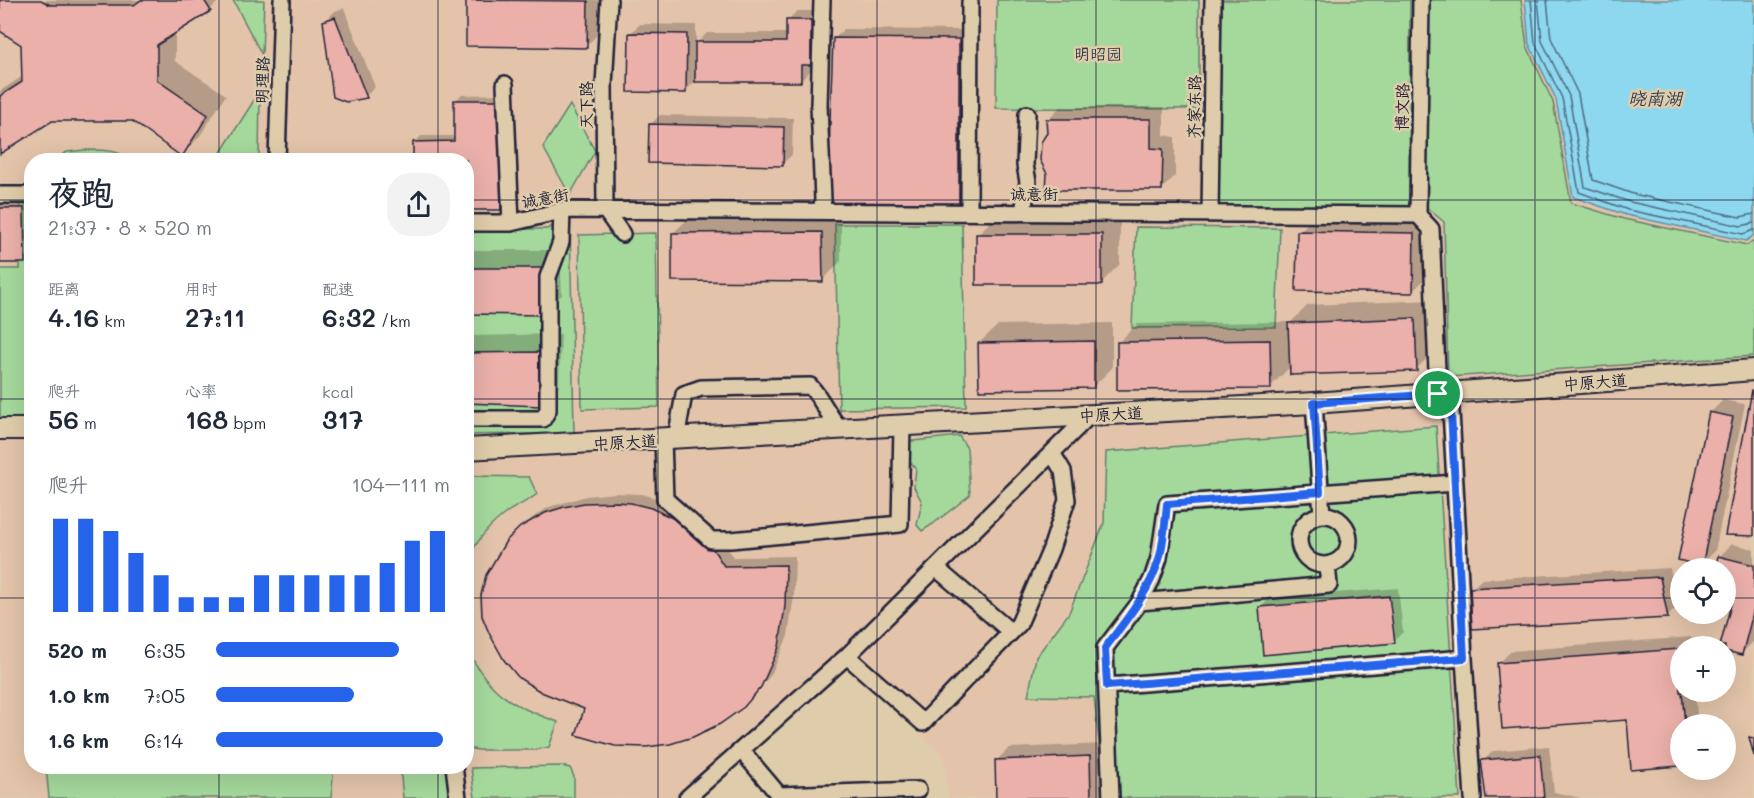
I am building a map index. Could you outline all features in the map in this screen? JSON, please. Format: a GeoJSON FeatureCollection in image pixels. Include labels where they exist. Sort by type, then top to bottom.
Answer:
{"type":"FeatureCollection","features":[{"type":"Feature","properties":{"kind":"main road","name":"中原大道"},"geometry":{"type":"LineString","coordinates":[[474,449],[1314,403],[1754,370]]}},
{"type":"Feature","properties":{"kind":"main road"},"geometry":{"type":"LineString","coordinates":[[0,429],[24,429]]}},
{"type":"Feature","properties":{"kind":"street","name":"明理路"},"geometry":{"type":"LineString","coordinates":[[278,153],[282,0]]}},
{"type":"Feature","properties":{"kind":"street","name":"天下路"},"geometry":{"type":"LineString","coordinates":[[605,210],[604,85],[609,0]]}},
{"type":"Feature","properties":{"kind":"street"},"geometry":{"type":"LineString","coordinates":[[821,211],[823,200],[819,105],[822,0]]}},
{"type":"Feature","properties":{"kind":"street","name":"齐家东路"},"geometry":{"type":"LineString","coordinates":[[1210,214],[1213,0]]}},
{"type":"Feature","properties":{"kind":"street","name":"博文路"},"geometry":{"type":"LineString","coordinates":[[1418,215],[1421,0]]}},
{"type":"Feature","properties":{"kind":"street"},"geometry":{"type":"LineString","coordinates":[[969,2],[969,212]]}},
{"type":"Feature","properties":{"kind":"street"},"geometry":{"type":"LineString","coordinates":[[505,84],[511,223]]}},
{"type":"Feature","properties":{"kind":"street"},"geometry":{"type":"LineString","coordinates":[[1023,212],[1028,182],[1025,165],[1027,114]]}},
{"type":"Feature","properties":{"kind":"street"},"geometry":{"type":"LineString","coordinates":[[0,195],[24,195]]}},
{"type":"Feature","properties":{"kind":"street","name":"诚意街"},"geometry":{"type":"LineString","coordinates":[[474,223],[511,223],[562,210],[1418,215]]}},
{"type":"Feature","properties":{"kind":"street"},"geometry":{"type":"LineString","coordinates":[[474,419],[543,419],[548,410],[548,277],[561,242],[562,210]]}},
{"type":"Feature","properties":{"kind":"street"},"geometry":{"type":"LineString","coordinates":[[605,210],[622,234]]}},
{"type":"Feature","properties":{"kind":"street"},"geometry":{"type":"LineString","coordinates":[[1418,215],[1431,229],[1444,394],[1455,483],[1473,798]]}},
{"type":"Feature","properties":{"kind":"street"},"geometry":{"type":"LineString","coordinates":[[841,430],[831,420],[819,395],[810,386],[701,388],[684,394],[669,439],[665,499],[711,540],[900,524],[902,426]]}},
{"type":"Feature","properties":{"kind":"street"},"geometry":{"type":"LineString","coordinates":[[1314,403],[1322,515]]}},
{"type":"Feature","properties":{"kind":"street"},"geometry":{"type":"LineString","coordinates":[[687,798],[847,656],[1090,415]]}},
{"type":"Feature","properties":{"kind":"street"},"geometry":{"type":"LineString","coordinates":[[847,656],[923,723],[1019,624],[1051,549],[1067,500],[1063,471],[1052,453]]}},
{"type":"Feature","properties":{"kind":"street"},"geometry":{"type":"LineString","coordinates":[[1111,798],[1105,648],[1140,602],[1152,579],[1159,558],[1167,504],[1455,483]]}},
{"type":"Feature","properties":{"kind":"street"},"geometry":{"type":"LineString","coordinates":[[1322,515],[1330,516],[1343,524],[1349,538],[1344,554],[1327,565],[1307,558],[1299,543],[1302,528],[1314,517],[1322,515]]}},
{"type":"Feature","properties":{"kind":"street"},"geometry":{"type":"LineString","coordinates":[[1140,602],[1329,585],[1327,565]]}},
{"type":"Feature","properties":{"kind":"street"},"geometry":{"type":"LineString","coordinates":[[936,568],[1011,632]]}},
{"type":"Feature","properties":{"kind":"street"},"geometry":{"type":"LineString","coordinates":[[1107,686],[1464,658]]}},
{"type":"Feature","properties":{"kind":"street"},"geometry":{"type":"LineString","coordinates":[[741,750],[779,795],[918,790]]}},
{"type":"Feature","properties":{"kind":"street"},"geometry":{"type":"LineString","coordinates":[[455,774],[458,798]]}},
{"type":"Feature","properties":{"kind":"shaded area"},"geometry":{"type":"Polygon","coordinates":[[[0,0],[1754,0],[1754,798],[949,798],[943,756],[847,657],[677,798],[0,798],[0,0]]]}},
{"type":"Feature","properties":{"kind":"green space"},"geometry":{"type":"Polygon","coordinates":[[[233,0],[264,0],[262,55],[233,0]]]}},
{"type":"Feature","properties":{"kind":"green space","name":"明昭园"},"geometry":{"type":"Polygon","coordinates":[[[997,0],[1199,0],[1199,109],[996,108],[997,0]]]}},
{"type":"Feature","properties":{"kind":"green space"},"geometry":{"type":"Polygon","coordinates":[[[1221,0],[1410,0],[1409,207],[1218,207],[1221,0]]]}},
{"type":"Feature","properties":{"kind":"green space"},"geometry":{"type":"Polygon","coordinates":[[[1427,0],[1521,0],[1527,46],[1553,102],[1571,203],[1624,219],[1747,245],[1754,240],[1754,356],[1448,377],[1444,222],[1425,206],[1427,0]]]}},
{"type":"Feature","properties":{"kind":"green space"},"geometry":{"type":"Polygon","coordinates":[[[260,91],[259,153],[220,153],[260,91]]]}},
{"type":"Feature","properties":{"kind":"green space"},"geometry":{"type":"Polygon","coordinates":[[[570,105],[595,151],[570,195],[543,147],[570,105]]]}},
{"type":"Feature","properties":{"kind":"green space"},"geometry":{"type":"Polygon","coordinates":[[[103,150],[118,153],[65,153],[103,150]]]}},
{"type":"Feature","properties":{"kind":"green space"},"geometry":{"type":"Polygon","coordinates":[[[20,204],[24,204],[24,426],[0,426],[0,269],[20,269],[20,204]]]}},
{"type":"Feature","properties":{"kind":"green space"},"geometry":{"type":"Polygon","coordinates":[[[570,218],[574,433],[474,435],[474,229],[547,229],[570,218]]]}},
{"type":"Feature","properties":{"kind":"green space"},"geometry":{"type":"Polygon","coordinates":[[[835,224],[962,224],[966,407],[839,409],[835,224]]]}},
{"type":"Feature","properties":{"kind":"green space"},"geometry":{"type":"Polygon","coordinates":[[[1136,227],[1280,228],[1276,327],[1132,328],[1136,227]]]}},
{"type":"Feature","properties":{"kind":"green space"},"geometry":{"type":"Polygon","coordinates":[[[656,233],[659,407],[582,409],[579,235],[656,233]]]}},
{"type":"Feature","properties":{"kind":"green space"},"geometry":{"type":"Polygon","coordinates":[[[1436,426],[1460,798],[1105,798],[1094,697],[1028,696],[1036,657],[1069,613],[1104,523],[1106,452],[1436,426]]]}},
{"type":"Feature","properties":{"kind":"green space"},"geometry":{"type":"Polygon","coordinates":[[[959,436],[967,448],[970,495],[922,531],[917,525],[922,502],[914,487],[916,468],[906,458],[904,442],[959,436]]]}},
{"type":"Feature","properties":{"kind":"green space"},"geometry":{"type":"Polygon","coordinates":[[[474,476],[529,477],[537,494],[509,511],[479,540],[474,549],[474,476]]]}},
{"type":"Feature","properties":{"kind":"green space"},"geometry":{"type":"Polygon","coordinates":[[[474,662],[484,677],[503,696],[527,710],[558,722],[549,747],[536,750],[474,749],[474,662]]]}},
{"type":"Feature","properties":{"kind":"green space"},"geometry":{"type":"Polygon","coordinates":[[[561,766],[570,768],[574,777],[574,798],[475,798],[472,774],[474,774],[474,768],[561,766]]]}},
{"type":"Feature","properties":{"kind":"green space"},"geometry":{"type":"Polygon","coordinates":[[[47,774],[333,774],[331,798],[49,798],[47,774]]]}},
{"type":"Feature","properties":{"kind":"green space"},"geometry":{"type":"Polygon","coordinates":[[[401,774],[454,774],[457,798],[403,798],[401,774]]]}},
{"type":"Feature","properties":{"kind":"water","name":"晓南湖"},"geometry":{"type":"Polygon","coordinates":[[[1525,0],[1754,0],[1754,235],[1746,241],[1626,215],[1573,197],[1556,99],[1529,44],[1525,0]]]}},
{"type":"Feature","properties":{"kind":"building"},"geometry":{"type":"Polygon","coordinates":[[[0,0],[41,0],[50,5],[134,5],[141,0],[204,0],[211,11],[157,45],[157,80],[208,115],[184,153],[176,153],[132,121],[52,121],[0,154],[0,96],[22,82],[21,45],[0,31],[0,0]]]}},
{"type":"Feature","properties":{"kind":"building"},"geometry":{"type":"Polygon","coordinates":[[[466,0],[588,1],[587,48],[466,46],[466,0]]]}},
{"type":"Feature","properties":{"kind":"building"},"geometry":{"type":"Polygon","coordinates":[[[335,17],[367,98],[346,102],[333,97],[323,21],[335,17]]]}},
{"type":"Feature","properties":{"kind":"building"},"geometry":{"type":"Polygon","coordinates":[[[786,20],[811,20],[811,65],[801,65],[801,82],[695,82],[695,42],[786,42],[786,20]]]}},
{"type":"Feature","properties":{"kind":"building"},"geometry":{"type":"Polygon","coordinates":[[[629,33],[687,34],[686,93],[628,92],[629,33]]]}},
{"type":"Feature","properties":{"kind":"building"},"geometry":{"type":"Polygon","coordinates":[[[833,38],[959,39],[959,206],[827,205],[833,38]]]}},
{"type":"Feature","properties":{"kind":"building"},"geometry":{"type":"Polygon","coordinates":[[[454,100],[499,100],[501,210],[474,210],[474,153],[413,153],[413,142],[454,141],[454,100]]]}},
{"type":"Feature","properties":{"kind":"building"},"geometry":{"type":"Polygon","coordinates":[[[1046,119],[1151,119],[1151,148],[1163,149],[1162,190],[1046,190],[1047,174],[1040,160],[1041,142],[1047,133],[1046,119]]]}},
{"type":"Feature","properties":{"kind":"building"},"geometry":{"type":"Polygon","coordinates":[[[649,124],[784,127],[783,166],[648,163],[649,124]]]}},
{"type":"Feature","properties":{"kind":"building"},"geometry":{"type":"Polygon","coordinates":[[[0,208],[24,208],[24,263],[0,263],[0,208]]]}},
{"type":"Feature","properties":{"kind":"building"},"geometry":{"type":"Polygon","coordinates":[[[1297,231],[1414,233],[1413,293],[1296,291],[1297,231]]]}},
{"type":"Feature","properties":{"kind":"building"},"geometry":{"type":"Polygon","coordinates":[[[822,232],[823,282],[672,281],[672,233],[822,232]]]}},
{"type":"Feature","properties":{"kind":"building"},"geometry":{"type":"Polygon","coordinates":[[[976,234],[1102,234],[1102,285],[976,285],[976,234]]]}},
{"type":"Feature","properties":{"kind":"building"},"geometry":{"type":"Polygon","coordinates":[[[474,268],[542,268],[544,315],[474,314],[474,268]]]}},
{"type":"Feature","properties":{"kind":"building"},"geometry":{"type":"Polygon","coordinates":[[[1415,318],[1417,371],[1290,375],[1288,323],[1415,318]]]}},
{"type":"Feature","properties":{"kind":"building"},"geometry":{"type":"Polygon","coordinates":[[[1270,340],[1271,389],[1117,390],[1117,342],[1270,340]]]}},
{"type":"Feature","properties":{"kind":"building"},"geometry":{"type":"Polygon","coordinates":[[[1094,341],[1094,388],[979,390],[978,343],[1094,341]]]}},
{"type":"Feature","properties":{"kind":"building"},"geometry":{"type":"Polygon","coordinates":[[[543,352],[541,406],[474,403],[474,353],[543,352]]]}},
{"type":"Feature","properties":{"kind":"building"},"geometry":{"type":"Polygon","coordinates":[[[1752,390],[1754,390],[1754,536],[1725,535],[1752,390]]]}},
{"type":"Feature","properties":{"kind":"building"},"geometry":{"type":"Polygon","coordinates":[[[1709,412],[1733,417],[1704,558],[1678,558],[1709,412]]]}},
{"type":"Feature","properties":{"kind":"building"},"geometry":{"type":"Polygon","coordinates":[[[616,502],[651,508],[681,522],[711,546],[724,566],[786,565],[785,606],[779,647],[761,687],[744,707],[720,724],[693,737],[670,744],[646,747],[615,746],[576,735],[584,709],[541,692],[519,678],[504,660],[482,616],[481,595],[486,575],[506,541],[520,527],[545,513],[564,507],[584,503],[616,502]]]}},
{"type":"Feature","properties":{"kind":"building"},"geometry":{"type":"Polygon","coordinates":[[[1736,560],[1754,565],[1754,609],[1742,655],[1736,654],[1736,636],[1723,636],[1726,624],[1736,624],[1736,560]]]}},
{"type":"Feature","properties":{"kind":"building"},"geometry":{"type":"Polygon","coordinates":[[[1660,577],[1668,618],[1472,629],[1470,588],[1660,577]]]}},
{"type":"Feature","properties":{"kind":"building"},"geometry":{"type":"Polygon","coordinates":[[[1389,596],[1395,643],[1263,655],[1259,607],[1389,596]]]}},
{"type":"Feature","properties":{"kind":"building"},"geometry":{"type":"Polygon","coordinates":[[[1670,650],[1670,702],[1683,702],[1684,714],[1670,714],[1670,767],[1631,770],[1627,720],[1502,729],[1497,663],[1670,650]]]}},
{"type":"Feature","properties":{"kind":"building"},"geometry":{"type":"Polygon","coordinates":[[[1749,737],[1754,738],[1754,756],[1749,737]]]}},
{"type":"Feature","properties":{"kind":"building"},"geometry":{"type":"Polygon","coordinates":[[[1540,755],[1544,798],[1486,798],[1481,760],[1540,755]]]}},
{"type":"Feature","properties":{"kind":"building"},"geometry":{"type":"Polygon","coordinates":[[[1090,756],[1091,798],[996,798],[995,760],[1090,756]]]}},
{"type":"Feature","properties":{"kind":"route"},"geometry":{"type":"LineString","coordinates":[[1450,393],[1464,658],[1107,686],[1105,648],[1140,602],[1152,579],[1163,540],[1167,504],[1320,492],[1314,403],[1438,394],[1450,393]]}}]}
